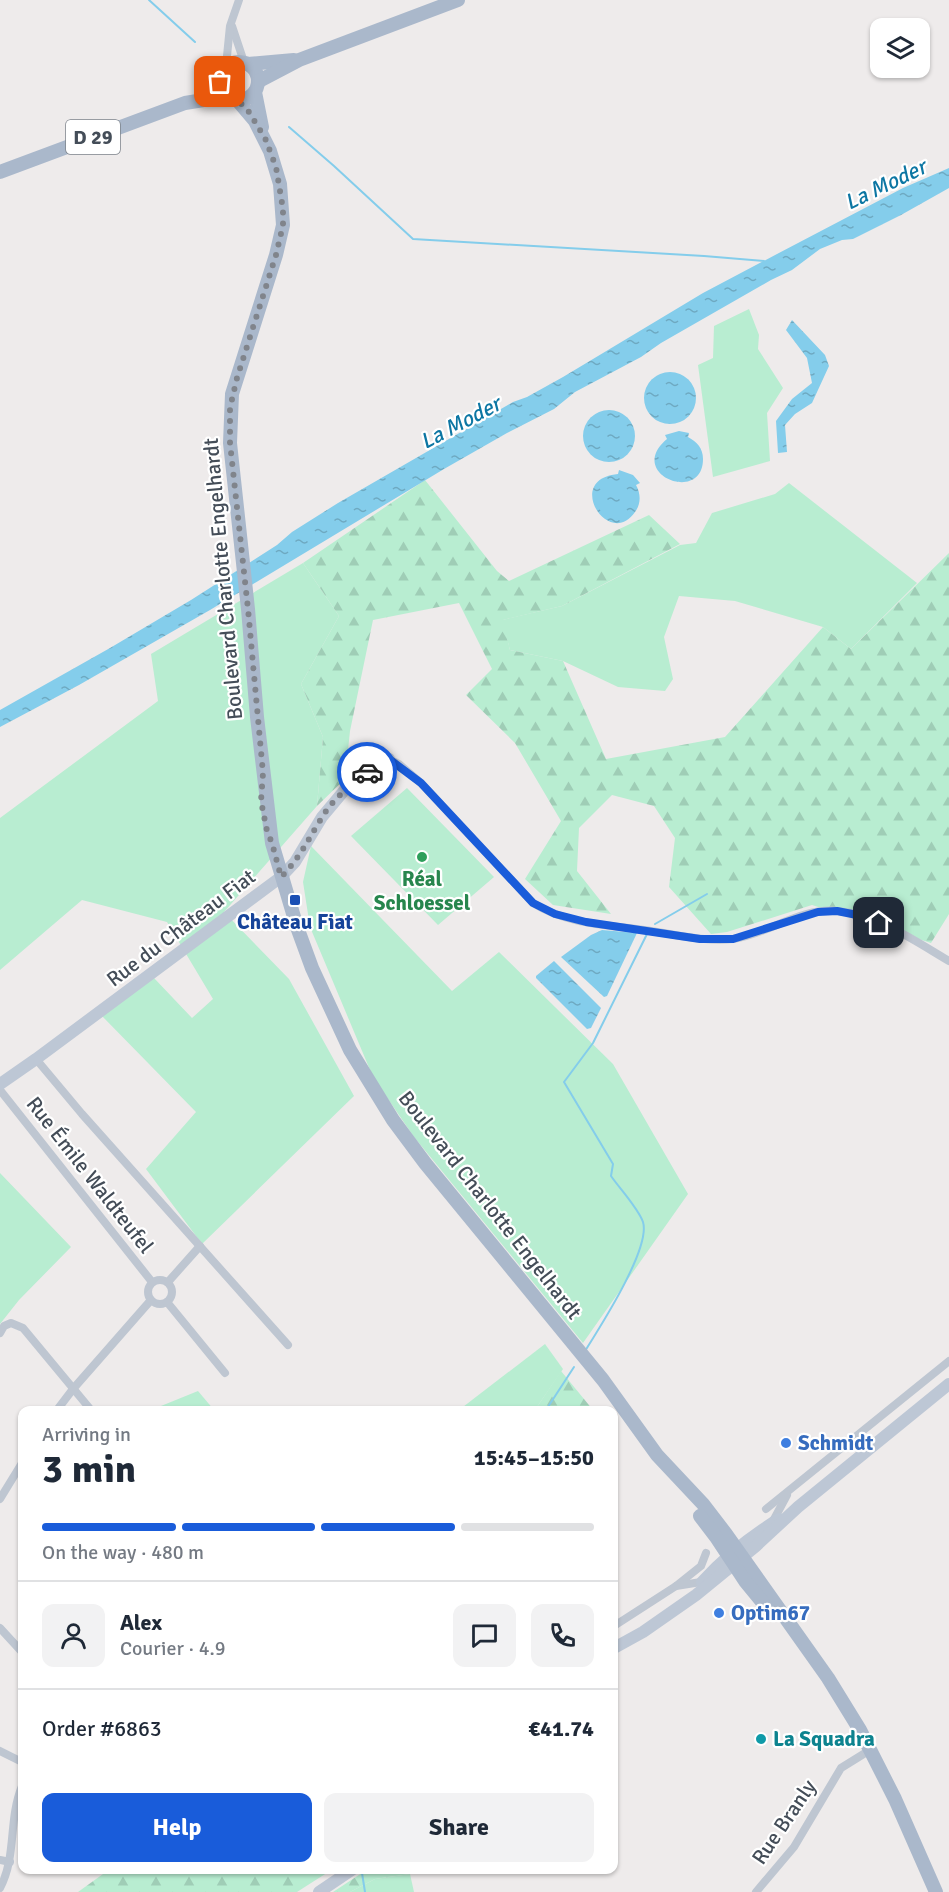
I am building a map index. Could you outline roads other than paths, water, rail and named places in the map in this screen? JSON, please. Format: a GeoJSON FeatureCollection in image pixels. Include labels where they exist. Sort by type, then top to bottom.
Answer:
{"type":"FeatureCollection","features":[{"type":"Feature","properties":{"kind":"main road"},"geometry":{"type":"LineString","coordinates":[[299,60],[231,63],[223,71],[222,88],[233,98],[250,97],[257,86],[299,60],[458,0]]}},
{"type":"Feature","properties":{"kind":"main road"},"geometry":{"type":"LineString","coordinates":[[246,63],[256,71],[257,86]]}},
{"type":"Feature","properties":{"kind":"main road","name":"D 29"},"geometry":{"type":"LineString","coordinates":[[0,172],[185,103],[210,87],[223,71]]}},
{"type":"Feature","properties":{"kind":"main road","name":"Boulevard Charlotte Engelhardt"},"geometry":{"type":"LineString","coordinates":[[257,86],[265,138],[280,184],[283,225],[276,255],[237,378],[230,408],[230,443],[263,773],[261,790],[263,816],[312,968],[337,1026],[359,1067],[393,1120],[425,1163],[603,1380],[657,1455],[672,1471],[735,1557],[809,1651],[857,1725],[895,1799],[936,1892]]}},
{"type":"Feature","properties":{"kind":"main road","name":"D 29"},"geometry":{"type":"LineString","coordinates":[[185,103],[233,98]]}},
{"type":"Feature","properties":{"kind":"main road","name":"Boulevard Charlotte Engelhardt"},"geometry":{"type":"LineString","coordinates":[[233,98],[255,121],[265,138]]}},
{"type":"Feature","properties":{"kind":"street"},"geometry":{"type":"LineString","coordinates":[[223,71],[232,19],[239,0]]}},
{"type":"Feature","properties":{"kind":"street"},"geometry":{"type":"LineString","coordinates":[[232,19],[246,63]]}},
{"type":"Feature","properties":{"kind":"street","name":"Rue du Château Fiat"},"geometry":{"type":"LineString","coordinates":[[0,1084],[281,877],[296,862],[322,817],[348,786],[374,766],[389,759],[421,783],[533,903],[555,914],[586,922],[700,939],[733,939],[808,914],[837,911],[879,923],[949,961]]}},
{"type":"Feature","properties":{"kind":"street"},"geometry":{"type":"LineString","coordinates":[[36,1059],[288,1346]]}},
{"type":"Feature","properties":{"kind":"street","name":"Rue Émile Waldteufel"},"geometry":{"type":"LineString","coordinates":[[0,1090],[152,1282]]}},
{"type":"Feature","properties":{"kind":"street"},"geometry":{"type":"LineString","coordinates":[[168,1282],[200,1246]]}},
{"type":"Feature","properties":{"kind":"street"},"geometry":{"type":"LineString","coordinates":[[162,1279],[168,1282],[172,1292],[167,1302],[159,1304],[151,1300],[148,1289],[152,1282],[162,1279]]}},
{"type":"Feature","properties":{"kind":"street"},"geometry":{"type":"LineString","coordinates":[[60,1406],[151,1300]]}},
{"type":"Feature","properties":{"kind":"street"},"geometry":{"type":"LineString","coordinates":[[167,1302],[225,1373]]}},
{"type":"Feature","properties":{"kind":"street"},"geometry":{"type":"LineString","coordinates":[[0,1333],[4,1326],[11,1323],[23,1328],[88,1406]]}},
{"type":"Feature","properties":{"kind":"street"},"geometry":{"type":"LineString","coordinates":[[766,1509],[949,1361]]}},
{"type":"Feature","properties":{"kind":"street"},"geometry":{"type":"LineString","coordinates":[[618,1645],[682,1600],[798,1508],[949,1379]]}},
{"type":"Feature","properties":{"kind":"street"},"geometry":{"type":"LineString","coordinates":[[928,1399],[949,1384]]}},
{"type":"Feature","properties":{"kind":"street"},"geometry":{"type":"LineString","coordinates":[[0,1499],[18,1470]]}},
{"type":"Feature","properties":{"kind":"street"},"geometry":{"type":"LineString","coordinates":[[771,1524],[789,1492]]}},
{"type":"Feature","properties":{"kind":"street"},"geometry":{"type":"LineString","coordinates":[[625,1640],[632,1638],[674,1611],[771,1524],[798,1508]]}},
{"type":"Feature","properties":{"kind":"street"},"geometry":{"type":"LineString","coordinates":[[618,1623],[676,1586],[701,1566],[706,1553]]}},
{"type":"Feature","properties":{"kind":"street"},"geometry":{"type":"LineString","coordinates":[[676,1586],[702,1582]]}},
{"type":"Feature","properties":{"kind":"street"},"geometry":{"type":"LineString","coordinates":[[0,1628],[18,1648]]}},
{"type":"Feature","properties":{"kind":"street","name":"Rue Branly"},"geometry":{"type":"LineString","coordinates":[[756,1892],[794,1847],[841,1768],[870,1750]]}},
{"type":"Feature","properties":{"kind":"street"},"geometry":{"type":"LineString","coordinates":[[0,1751],[18,1760]]}},
{"type":"Feature","properties":{"kind":"street"},"geometry":{"type":"LineString","coordinates":[[0,1888],[10,1862],[14,1814],[18,1800]]}},
{"type":"Feature","properties":{"kind":"street"},"geometry":{"type":"LineString","coordinates":[[12,1848],[18,1849]]}},
{"type":"Feature","properties":{"kind":"street"},"geometry":{"type":"LineString","coordinates":[[0,1860],[10,1862]]}},
{"type":"Feature","properties":{"kind":"street"},"geometry":{"type":"LineString","coordinates":[[319,1892],[346,1874]]}},
{"type":"Feature","properties":{"kind":"water"},"geometry":{"type":"Polygon","coordinates":[[[949,168],[949,188],[853,239],[842,240],[820,249],[792,270],[661,343],[641,357],[575,392],[554,409],[444,469],[210,610],[0,727],[0,710],[191,600],[338,503],[513,402],[563,377],[703,293],[903,188],[949,168]]]}},
{"type":"Feature","properties":{"kind":"water"},"geometry":{"type":"Polygon","coordinates":[[[792,320],[825,355],[829,366],[812,403],[795,414],[785,425],[787,452],[778,453],[776,421],[792,399],[812,383],[807,358],[786,330],[792,320]]]}},
{"type":"Feature","properties":{"kind":"water"},"geometry":{"type":"Polygon","coordinates":[[[665,372],[675,372],[684,376],[692,384],[696,398],[692,412],[684,420],[675,424],[665,424],[656,420],[648,412],[644,403],[644,393],[648,384],[656,376],[665,372]]]}},
{"type":"Feature","properties":{"kind":"water"},"geometry":{"type":"Polygon","coordinates":[[[609,410],[623,414],[631,422],[635,436],[631,450],[623,458],[609,462],[595,458],[587,450],[583,436],[587,422],[595,414],[609,410]]]}},
{"type":"Feature","properties":{"kind":"water"},"geometry":{"type":"Polygon","coordinates":[[[679,431],[689,433],[688,437],[697,443],[703,455],[700,473],[691,480],[681,482],[669,479],[660,473],[655,463],[656,452],[667,439],[665,435],[679,431]]]}},
{"type":"Feature","properties":{"kind":"water"},"geometry":{"type":"Polygon","coordinates":[[[619,470],[633,475],[640,483],[636,485],[640,499],[635,512],[625,521],[614,523],[604,518],[596,509],[592,498],[594,487],[602,479],[618,474],[619,470]]]}},
{"type":"Feature","properties":{"kind":"water"},"geometry":{"type":"Polygon","coordinates":[[[602,930],[637,933],[607,996],[604,997],[561,957],[591,935],[602,930]]]}},
{"type":"Feature","properties":{"kind":"water"},"geometry":{"type":"Polygon","coordinates":[[[554,961],[601,1008],[591,1028],[587,1029],[536,978],[554,961]]]}},
{"type":"Feature","properties":{"kind":"waterway"},"geometry":{"type":"LineString","coordinates":[[149,0],[195,42]]}},
{"type":"Feature","properties":{"kind":"waterway"},"geometry":{"type":"LineString","coordinates":[[289,127],[413,239],[764,261]]}},
{"type":"Feature","properties":{"kind":"waterway"},"geometry":{"type":"LineString","coordinates":[[655,924],[707,894]]}},
{"type":"Feature","properties":{"kind":"waterway"},"geometry":{"type":"LineString","coordinates":[[585,1351],[632,1268],[643,1234],[643,1222],[611,1176],[613,1164],[564,1082],[593,1043],[647,934]]}},
{"type":"Feature","properties":{"kind":"waterway"},"geometry":{"type":"LineString","coordinates":[[549,1406],[574,1367]]}},
{"type":"Feature","properties":{"kind":"waterway"},"geometry":{"type":"LineString","coordinates":[[362,1874],[365,1892]]}},
{"type":"Feature","properties":{"kind":"place","name":"Réal Schloessel"},"geometry":{"type":"Point","coordinates":[422,857]}},
{"type":"Feature","properties":{"kind":"place","name":"Château Fiat"},"geometry":{"type":"Point","coordinates":[295,900]}},
{"type":"Feature","properties":{"kind":"place","name":"Schmidt"},"geometry":{"type":"Point","coordinates":[786,1443]}},
{"type":"Feature","properties":{"kind":"place","name":"Optim67"},"geometry":{"type":"Point","coordinates":[719,1613]}},
{"type":"Feature","properties":{"kind":"place","name":"La Squadra"},"geometry":{"type":"Point","coordinates":[761,1739]}},
{"type":"Feature","properties":{"kind":"water label","name":"La Moder"},"geometry":{"type":"Point","coordinates":[885,184]}},
{"type":"Feature","properties":{"kind":"water label","name":"La Moder"},"geometry":{"type":"Point","coordinates":[460,422]}}]}
